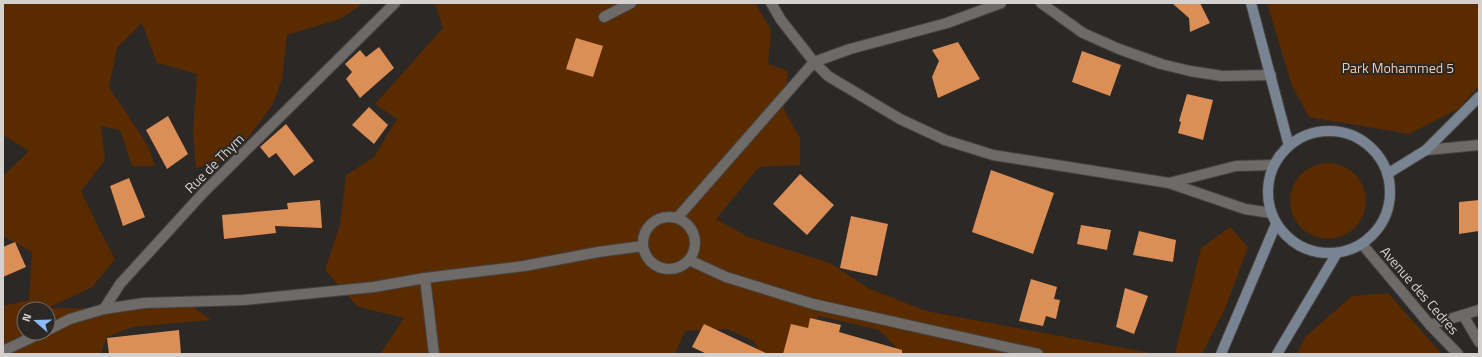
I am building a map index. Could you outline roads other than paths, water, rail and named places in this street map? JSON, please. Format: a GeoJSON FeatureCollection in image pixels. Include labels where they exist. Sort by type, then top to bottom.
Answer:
{"type":"FeatureCollection","features":[{"type":"Feature","properties":{"kind":"main road"},"geometry":{"type":"LineString","coordinates":[[1251,3],[1289,146]]}},
{"type":"Feature","properties":{"kind":"main road"},"geometry":{"type":"LineString","coordinates":[[1387,174],[1426,150],[1479,98]]}},
{"type":"Feature","properties":{"kind":"main road"},"geometry":{"type":"LineString","coordinates":[[1322,131],[1334,131],[1346,133],[1357,138],[1367,144],[1376,153],[1387,174],[1390,187],[1390,201],[1380,226],[1372,236],[1362,244],[1350,250],[1336,253],[1322,253],[1302,247],[1285,235],[1276,224],[1271,213],[1268,201],[1268,189],[1274,165],[1280,155],[1289,146],[1310,134],[1322,131]]}},
{"type":"Feature","properties":{"kind":"main road"},"geometry":{"type":"LineString","coordinates":[[1221,354],[1276,224]]}},
{"type":"Feature","properties":{"kind":"main road"},"geometry":{"type":"LineString","coordinates":[[1277,354],[1336,253]]}},
{"type":"Feature","properties":{"kind":"street","name":"Rue de Thym"},"geometry":{"type":"LineString","coordinates":[[104,309],[120,284],[204,192],[395,3]]}},
{"type":"Feature","properties":{"kind":"street"},"geometry":{"type":"LineString","coordinates":[[604,17],[631,3]]}},
{"type":"Feature","properties":{"kind":"street"},"geometry":{"type":"LineString","coordinates":[[771,3],[781,20],[814,62],[828,76],[900,119],[945,140],[993,155],[1169,183],[1245,209],[1271,213]]}},
{"type":"Feature","properties":{"kind":"street"},"geometry":{"type":"LineString","coordinates":[[678,217],[814,62],[850,49],[947,23],[1001,3]]}},
{"type":"Feature","properties":{"kind":"street"},"geometry":{"type":"LineString","coordinates":[[1041,3],[1083,33],[1119,49],[1161,64],[1190,72],[1222,76],[1271,75]]}},
{"type":"Feature","properties":{"kind":"street"},"geometry":{"type":"LineString","coordinates":[[1426,150],[1479,145]]}},
{"type":"Feature","properties":{"kind":"street"},"geometry":{"type":"LineString","coordinates":[[1169,183],[1236,166],[1274,165]]}},
{"type":"Feature","properties":{"kind":"street"},"geometry":{"type":"LineString","coordinates":[[667,216],[678,217],[687,223],[693,231],[696,241],[694,251],[689,260],[682,266],[672,269],[662,268],[652,263],[646,256],[643,246],[644,235],[649,226],[657,219],[667,216]]}},
{"type":"Feature","properties":{"kind":"street","name":"Avenue des Cedres"},"geometry":{"type":"LineString","coordinates":[[1362,244],[1430,325],[1458,354]]}},
{"type":"Feature","properties":{"kind":"street"},"geometry":{"type":"LineString","coordinates":[[56,326],[70,319],[104,309],[144,303],[236,301],[374,287],[425,278],[524,266],[598,252],[643,246]]}},
{"type":"Feature","properties":{"kind":"street"},"geometry":{"type":"LineString","coordinates":[[689,260],[726,277],[814,304],[1038,354]]}},
{"type":"Feature","properties":{"kind":"street"},"geometry":{"type":"LineString","coordinates":[[425,278],[434,354]]}},
{"type":"Feature","properties":{"kind":"street"},"geometry":{"type":"LineString","coordinates":[[1430,325],[1479,310]]}},
{"type":"Feature","properties":{"kind":"street"},"geometry":{"type":"LineString","coordinates":[[1463,315],[1479,342]]}},
{"type":"Feature","properties":{"kind":"street"},"geometry":{"type":"LineString","coordinates":[[3,351],[24,341]]}},
{"type":"Feature","properties":{"kind":"park label","name":"Park Mohammed 5"},"geometry":{"type":"Point","coordinates":[1398,67]}}]}
